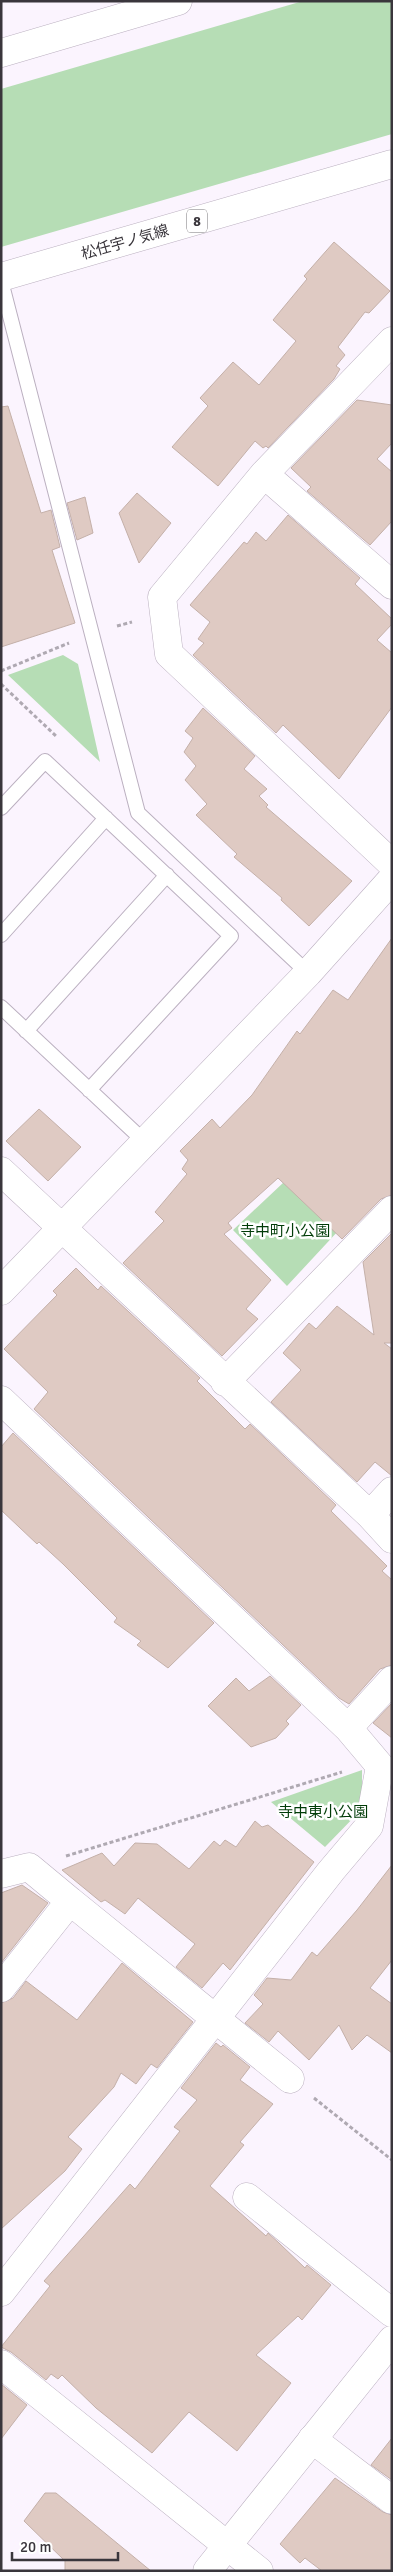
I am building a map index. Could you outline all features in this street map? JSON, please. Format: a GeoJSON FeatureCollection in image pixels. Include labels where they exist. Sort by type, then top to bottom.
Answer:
{"type":"FeatureCollection","features":[{"type":"Feature","properties":{"kind":"street"},"geometry":{"type":"LineString","coordinates":[[1,53],[178,1]]}},
{"type":"Feature","properties":{"kind":"street","name":"松任宇ノ気線"},"geometry":{"type":"LineString","coordinates":[[1,279],[392,164]]}},
{"type":"Feature","properties":{"kind":"street"},"geometry":{"type":"LineString","coordinates":[[392,341],[264,474],[162,597],[169,654],[392,864]]}},
{"type":"Feature","properties":{"kind":"street"},"geometry":{"type":"LineString","coordinates":[[264,474],[392,585]]}},
{"type":"Feature","properties":{"kind":"street"},"geometry":{"type":"LineString","coordinates":[[1,1290],[308,973],[392,879]]}},
{"type":"Feature","properties":{"kind":"street"},"geometry":{"type":"LineString","coordinates":[[1,1172],[225,1382],[370,1514],[392,1539]]}},
{"type":"Feature","properties":{"kind":"street"},"geometry":{"type":"LineString","coordinates":[[225,1382],[392,1210]]}},
{"type":"Feature","properties":{"kind":"street"},"geometry":{"type":"LineString","coordinates":[[1,1400],[348,1728],[380,1766],[369,1826],[1,2292]]}},
{"type":"Feature","properties":{"kind":"street"},"geometry":{"type":"LineString","coordinates":[[370,1514],[392,1491]]}},
{"type":"Feature","properties":{"kind":"street"},"geometry":{"type":"LineString","coordinates":[[348,1728],[392,1680]]}},
{"type":"Feature","properties":{"kind":"street"},"geometry":{"type":"LineString","coordinates":[[1,1874],[29,1867],[290,2079]]}},
{"type":"Feature","properties":{"kind":"street"},"geometry":{"type":"LineString","coordinates":[[1,1988],[70,1901]]}},
{"type":"Feature","properties":{"kind":"street"},"geometry":{"type":"LineString","coordinates":[[247,2197],[392,2314]]}},
{"type":"Feature","properties":{"kind":"street"},"geometry":{"type":"LineString","coordinates":[[206,2571],[392,2340]]}},
{"type":"Feature","properties":{"kind":"street"},"geometry":{"type":"LineString","coordinates":[[1,2364],[228,2544],[259,2571]]}},
{"type":"Feature","properties":{"kind":"street"},"geometry":{"type":"LineString","coordinates":[[312,2439],[392,2500]]}},
{"type":"Feature","properties":{"kind":"lane"},"geometry":{"type":"LineString","coordinates":[[1,279],[138,813],[308,973]]}},
{"type":"Feature","properties":{"kind":"lane"},"geometry":{"type":"LineString","coordinates":[[1,808],[45,761],[231,936],[90,1090]]}},
{"type":"Feature","properties":{"kind":"lane"},"geometry":{"type":"LineString","coordinates":[[1,935],[106,818]]}},
{"type":"Feature","properties":{"kind":"lane"},"geometry":{"type":"LineString","coordinates":[[26,1031],[167,875]]}},
{"type":"Feature","properties":{"kind":"lane"},"geometry":{"type":"LineString","coordinates":[[1,1007],[145,1142]]}},
{"type":"Feature","properties":{"kind":"path"},"geometry":{"type":"LineString","coordinates":[[29,1867],[376,1762]]}},
{"type":"Feature","properties":{"kind":"path"},"geometry":{"type":"LineString","coordinates":[[290,2079],[392,2160]]}},
{"type":"Feature","properties":{"kind":"green space"},"geometry":{"type":"Polygon","coordinates":[[[303,1],[392,1],[392,134],[1,247],[1,89],[303,1]]]}},
{"type":"Feature","properties":{"kind":"green space"},"geometry":{"type":"Polygon","coordinates":[[[63,655],[78,664],[100,762],[8,675],[63,655]]]}},
{"type":"Feature","properties":{"kind":"green space","name":"寺中町小公園"},"geometry":{"type":"Polygon","coordinates":[[[284,1182],[339,1230],[287,1286],[233,1230],[284,1182]]]}},
{"type":"Feature","properties":{"kind":"green space","name":"寺中東小公園"},"geometry":{"type":"Polygon","coordinates":[[[362,1770],[362,1809],[325,1847],[271,1802],[362,1770]]]}},
{"type":"Feature","properties":{"kind":"building"},"geometry":{"type":"Polygon","coordinates":[[[334,242],[390,291],[369,313],[365,312],[338,347],[345,355],[336,366],[340,369],[334,379],[268,448],[266,446],[263,448],[255,441],[218,486],[172,447],[208,406],[200,398],[233,362],[259,385],[296,341],[273,320],[307,279],[304,276],[334,242]]]}},
{"type":"Feature","properties":{"kind":"building"},"geometry":{"type":"Polygon","coordinates":[[[357,400],[392,405],[392,443],[377,459],[392,472],[392,521],[370,545],[307,491],[311,487],[291,468],[357,400]]]}},
{"type":"Feature","properties":{"kind":"building"},"geometry":{"type":"Polygon","coordinates":[[[8,406],[41,513],[51,510],[60,547],[52,550],[75,623],[1,647],[1,407],[8,406]]]}},
{"type":"Feature","properties":{"kind":"building"},"geometry":{"type":"Polygon","coordinates":[[[137,493],[171,523],[139,563],[119,513],[137,493]]]}},
{"type":"Feature","properties":{"kind":"building"},"geometry":{"type":"Polygon","coordinates":[[[85,497],[93,533],[77,540],[67,503],[85,497]]]}},
{"type":"Feature","properties":{"kind":"building"},"geometry":{"type":"Polygon","coordinates":[[[288,515],[360,578],[355,584],[392,619],[392,624],[377,640],[392,653],[392,707],[339,779],[283,725],[276,733],[193,655],[204,643],[198,639],[210,622],[190,605],[244,542],[247,544],[256,532],[266,541],[288,515]]]}},
{"type":"Feature","properties":{"kind":"building"},"geometry":{"type":"Polygon","coordinates":[[[203,708],[255,756],[244,769],[267,789],[259,796],[268,805],[266,807],[352,881],[309,926],[281,900],[282,898],[234,857],[237,854],[196,815],[207,804],[185,780],[196,766],[184,752],[193,738],[185,731],[203,708]]]}},
{"type":"Feature","properties":{"kind":"building"},"geometry":{"type":"Polygon","coordinates":[[[392,938],[392,1195],[381,1199],[342,1239],[278,1178],[228,1223],[232,1228],[224,1234],[271,1280],[246,1309],[258,1319],[222,1356],[123,1263],[164,1221],[155,1212],[187,1174],[182,1169],[188,1160],[180,1151],[212,1119],[220,1128],[252,1095],[297,1031],[300,1034],[333,990],[348,1000],[392,938]]]}},
{"type":"Feature","properties":{"kind":"building"},"geometry":{"type":"Polygon","coordinates":[[[39,1109],[81,1147],[48,1181],[6,1141],[39,1109]]]}},
{"type":"Feature","properties":{"kind":"building"},"geometry":{"type":"Polygon","coordinates":[[[392,1233],[392,1343],[384,1343],[392,1349],[392,1476],[375,1462],[357,1482],[271,1402],[301,1370],[283,1353],[309,1323],[316,1329],[337,1306],[374,1335],[363,1262],[392,1233]]]}},
{"type":"Feature","properties":{"kind":"building"},"geometry":{"type":"Polygon","coordinates":[[[76,1268],[98,1290],[101,1286],[200,1378],[197,1381],[245,1429],[250,1424],[336,1505],[331,1511],[387,1566],[382,1571],[392,1580],[392,1665],[380,1669],[349,1704],[339,1698],[34,1409],[48,1392],[4,1349],[57,1295],[53,1291],[76,1268]]]}},
{"type":"Feature","properties":{"kind":"building"},"geometry":{"type":"Polygon","coordinates":[[[13,1433],[214,1623],[168,1668],[137,1645],[141,1641],[114,1622],[117,1618],[63,1564],[39,1542],[37,1544],[1,1510],[1,1447],[13,1433]]]}},
{"type":"Feature","properties":{"kind":"building"},"geometry":{"type":"Polygon","coordinates":[[[270,1676],[301,1705],[286,1721],[289,1724],[276,1738],[251,1747],[208,1706],[236,1678],[249,1691],[270,1676]]]}},
{"type":"Feature","properties":{"kind":"building"},"geometry":{"type":"Polygon","coordinates":[[[392,1703],[392,1738],[373,1723],[392,1703]]]}},
{"type":"Feature","properties":{"kind":"building"},"geometry":{"type":"Polygon","coordinates":[[[255,1821],[262,1827],[268,1825],[314,1862],[230,1970],[223,1963],[202,1988],[176,1967],[195,1944],[138,1898],[125,1914],[105,1900],[101,1902],[62,1870],[102,1853],[114,1866],[135,1843],[157,1844],[189,1869],[214,1841],[220,1846],[225,1840],[236,1847],[255,1821]]]}},
{"type":"Feature","properties":{"kind":"building"},"geometry":{"type":"Polygon","coordinates":[[[392,1865],[392,1960],[370,1988],[392,2004],[392,2053],[367,2035],[352,2050],[339,2025],[309,2060],[278,2031],[269,2042],[245,2023],[263,2004],[254,1995],[267,1978],[291,1980],[312,1952],[317,1956],[357,1910],[392,1865]]]}},
{"type":"Feature","properties":{"kind":"building"},"geometry":{"type":"Polygon","coordinates":[[[22,1885],[48,1903],[1,1963],[1,1893],[22,1885]]]}},
{"type":"Feature","properties":{"kind":"building"},"geometry":{"type":"Polygon","coordinates":[[[122,1963],[193,2022],[157,2068],[151,2064],[136,2084],[121,2073],[114,2087],[68,2137],[82,2149],[65,2171],[1,2229],[1,2003],[13,1998],[26,1981],[77,2020],[122,1963]]]}},
{"type":"Feature","properties":{"kind":"building"},"geometry":{"type":"Polygon","coordinates":[[[216,2043],[221,2047],[223,2045],[250,2067],[240,2080],[273,2104],[240,2142],[244,2145],[210,2186],[266,2236],[268,2233],[305,2268],[307,2265],[331,2285],[302,2320],[298,2316],[256,2355],[291,2383],[237,2451],[189,2412],[152,2453],[96,2408],[62,2375],[58,2379],[51,2374],[46,2380],[11,2352],[1,2347],[50,2286],[44,2281],[130,2184],[135,2189],[180,2131],[174,2127],[197,2100],[181,2088],[216,2043]]]}},
{"type":"Feature","properties":{"kind":"building"},"geometry":{"type":"Polygon","coordinates":[[[1,2384],[27,2405],[1,2439],[1,2384]]]}},
{"type":"Feature","properties":{"kind":"building"},"geometry":{"type":"Polygon","coordinates":[[[392,2438],[392,2480],[371,2465],[392,2438]]]}},
{"type":"Feature","properties":{"kind":"building"},"geometry":{"type":"Polygon","coordinates":[[[335,2478],[383,2512],[392,2515],[392,2571],[322,2571],[305,2558],[300,2563],[280,2544],[335,2478]]]}},
{"type":"Feature","properties":{"kind":"building"},"geometry":{"type":"Polygon","coordinates":[[[45,2493],[56,2493],[151,2571],[65,2571],[65,2561],[24,2521],[45,2493]]]}}]}
